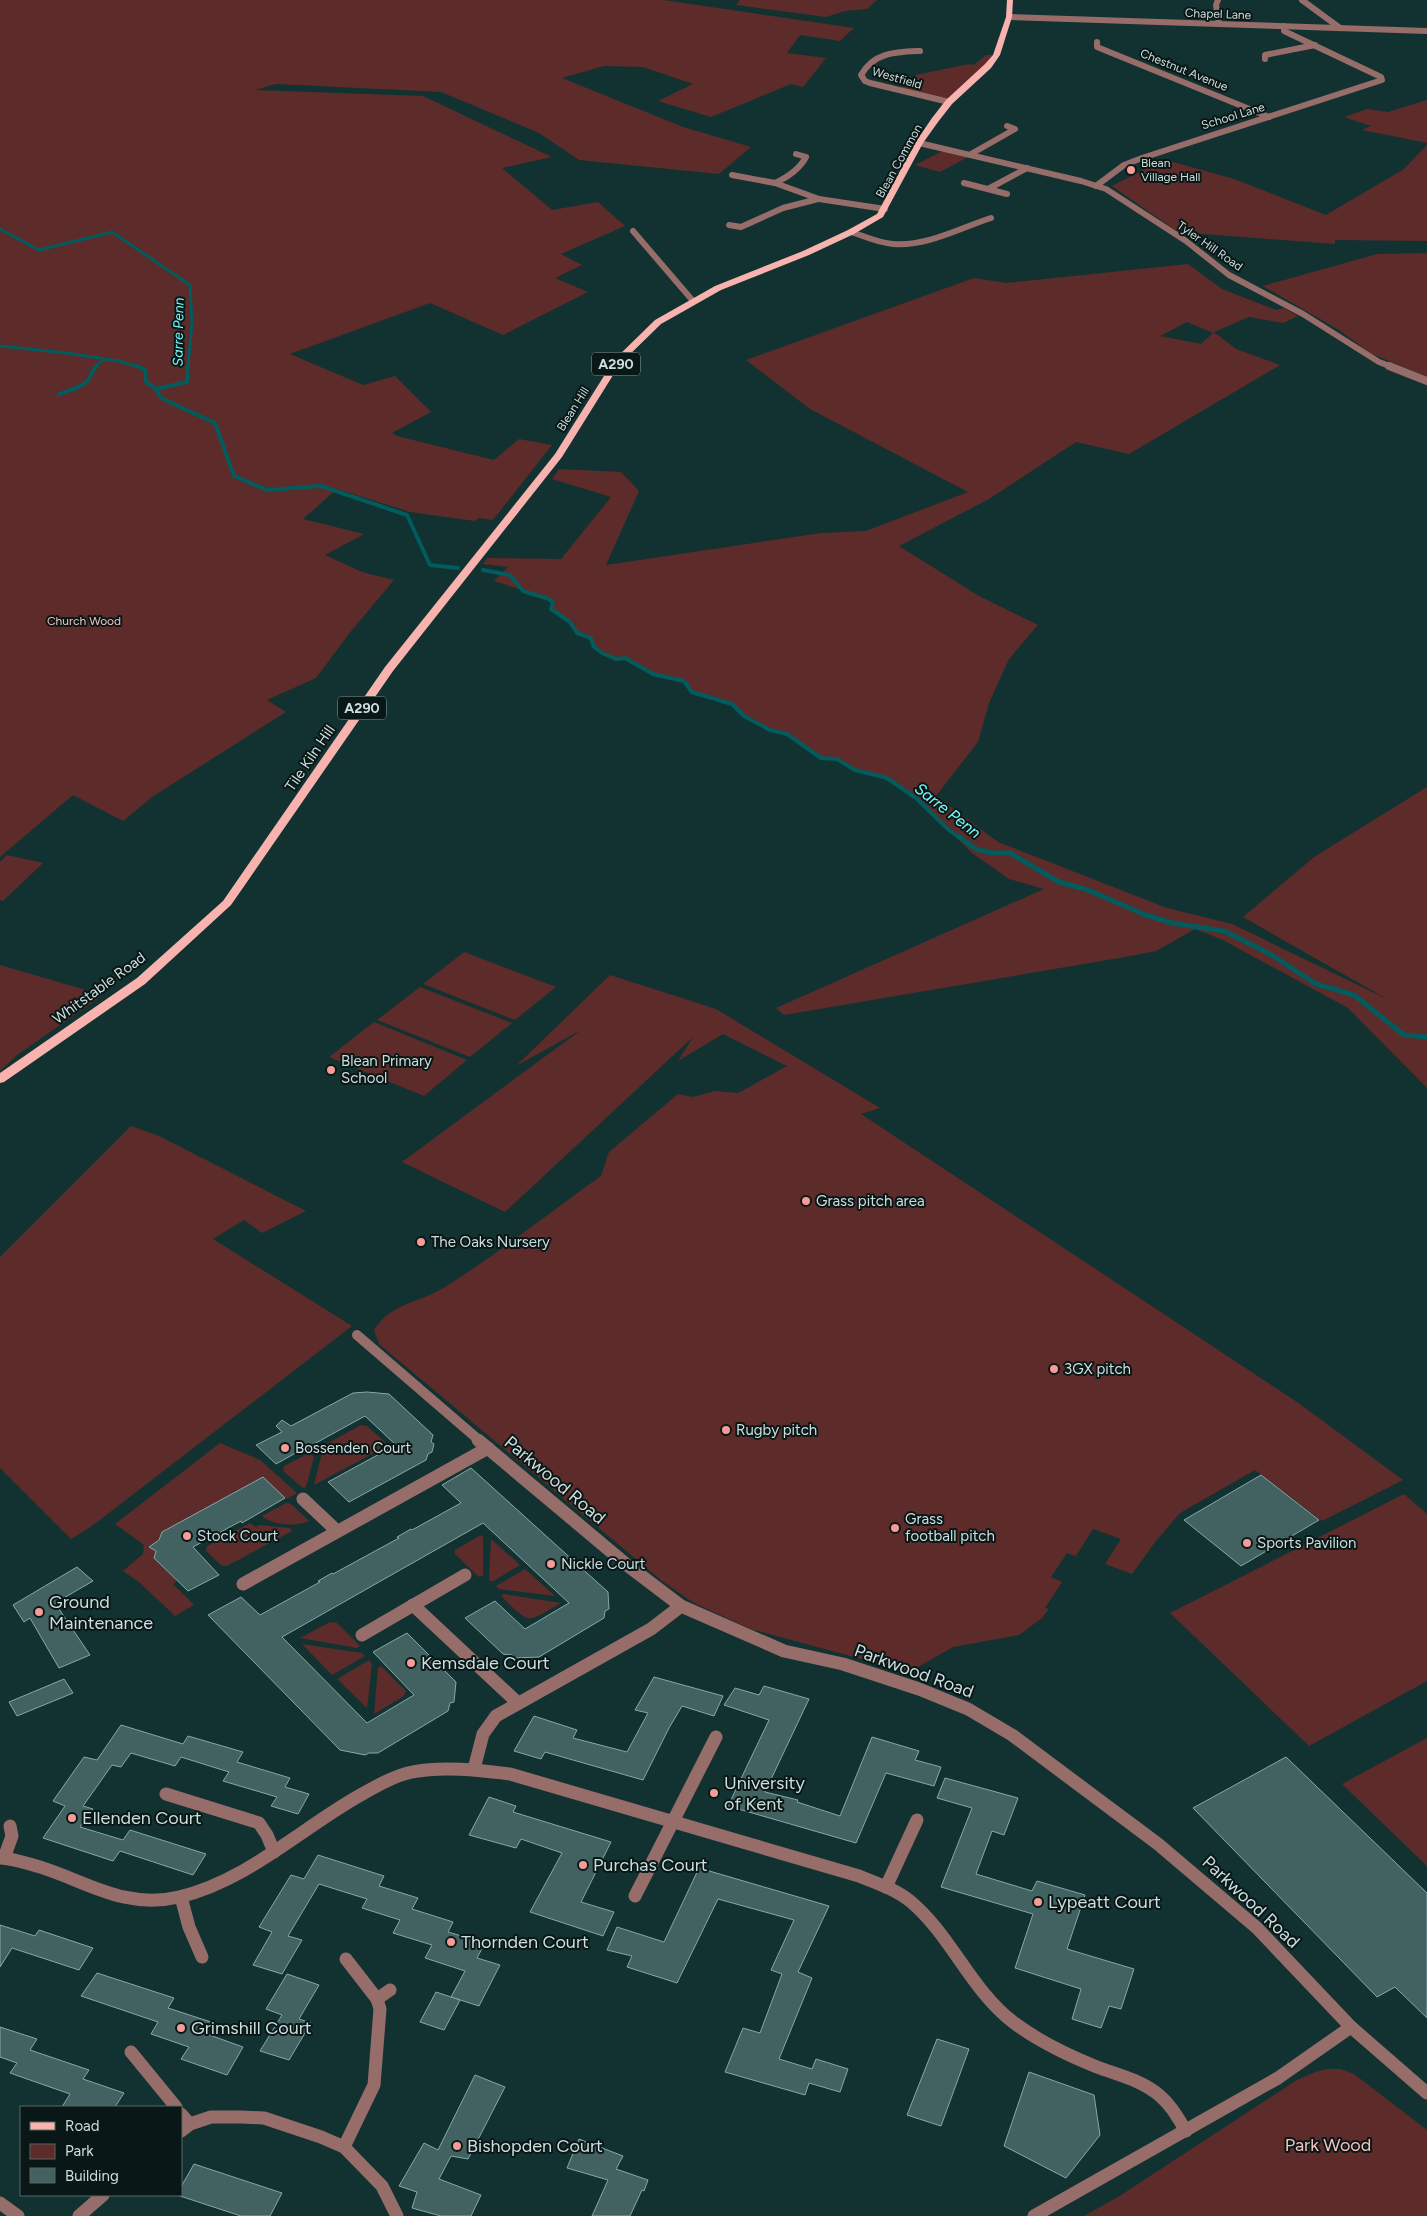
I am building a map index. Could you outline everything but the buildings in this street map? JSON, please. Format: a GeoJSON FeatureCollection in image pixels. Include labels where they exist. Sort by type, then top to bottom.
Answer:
{"type":"FeatureCollection","features":[{"type":"Feature","properties":{"kind":"main road","name":"Blean Common"},"geometry":{"type":"LineString","coordinates":[[806,254],[851,232],[880,215],[885,209],[919,143],[949,102],[988,66],[1001,44],[1009,16],[1010,0]]}},
{"type":"Feature","properties":{"kind":"main road","name":"Blean Hill"},"geometry":{"type":"LineString","coordinates":[[486,544],[559,456],[617,362],[658,322],[718,288],[806,254]]}},
{"type":"Feature","properties":{"kind":"main road","name":"Tile Kiln Hill"},"geometry":{"type":"LineString","coordinates":[[212,916],[227,903],[246,878],[389,670],[414,640],[425,622],[486,544]]}},
{"type":"Feature","properties":{"kind":"main road","name":"Whitstable Road"},"geometry":{"type":"LineString","coordinates":[[0,1079],[142,981],[212,916]]}},
{"type":"Feature","properties":{"kind":"street"},"geometry":{"type":"LineString","coordinates":[[1218,0],[1216,5],[1219,24]]}},
{"type":"Feature","properties":{"kind":"street"},"geometry":{"type":"LineString","coordinates":[[1302,0],[1340,28]]}},
{"type":"Feature","properties":{"kind":"street","name":"Chapel Lane"},"geometry":{"type":"LineString","coordinates":[[1009,16],[1427,31]]}},
{"type":"Feature","properties":{"kind":"street"},"geometry":{"type":"LineString","coordinates":[[1284,26],[1284,31],[1315,45]]}},
{"type":"Feature","properties":{"kind":"street","name":"Chestnut Avenue"},"geometry":{"type":"LineString","coordinates":[[1097,42],[1097,47],[1269,116]]}},
{"type":"Feature","properties":{"kind":"street"},"geometry":{"type":"LineString","coordinates":[[1265,59],[1265,55],[1315,45]]}},
{"type":"Feature","properties":{"kind":"street","name":"School Lane"},"geometry":{"type":"LineString","coordinates":[[1096,186],[1130,162],[1382,80],[1381,77],[1315,45]]}},
{"type":"Feature","properties":{"kind":"street","name":"Westfield"},"geometry":{"type":"LineString","coordinates":[[920,52],[904,54],[887,52],[880,55],[863,72],[863,78],[870,83],[949,102]]}},
{"type":"Feature","properties":{"kind":"street"},"geometry":{"type":"LineString","coordinates":[[971,154],[1015,129],[1007,126]]}},
{"type":"Feature","properties":{"kind":"street","name":"Tyler Hill Road"},"geometry":{"type":"LineString","coordinates":[[919,143],[971,154],[1106,189],[1186,241],[1204,258],[1229,275],[1303,314],[1380,362],[1427,381]]}},
{"type":"Feature","properties":{"kind":"street"},"geometry":{"type":"LineString","coordinates":[[775,183],[788,177],[803,164],[806,157],[796,154]]}},
{"type":"Feature","properties":{"kind":"street"},"geometry":{"type":"LineString","coordinates":[[988,189],[1027,168]]}},
{"type":"Feature","properties":{"kind":"street"},"geometry":{"type":"LineString","coordinates":[[732,175],[775,183],[819,199],[885,209]]}},
{"type":"Feature","properties":{"kind":"street"},"geometry":{"type":"LineString","coordinates":[[964,183],[1007,194]]}},
{"type":"Feature","properties":{"kind":"street"},"geometry":{"type":"LineString","coordinates":[[729,225],[741,227],[783,208],[819,199]]}},
{"type":"Feature","properties":{"kind":"street"},"geometry":{"type":"LineString","coordinates":[[851,232],[886,242],[908,243],[941,235],[990,218]]}},
{"type":"Feature","properties":{"kind":"street"},"geometry":{"type":"LineString","coordinates":[[633,231],[693,301]]}},
{"type":"Feature","properties":{"kind":"street","name":"Parkwood Road"},"geometry":{"type":"LineString","coordinates":[[357,1335],[626,1565],[681,1606],[784,1651],[843,1664],[919,1689],[968,1709],[1012,1735],[1158,1844],[1256,1928],[1351,2027],[1427,2094]]}},
{"type":"Feature","properties":{"kind":"street"},"geometry":{"type":"LineString","coordinates":[[243,1584],[488,1448]]}},
{"type":"Feature","properties":{"kind":"street"},"geometry":{"type":"LineString","coordinates":[[303,1499],[337,1531]]}},
{"type":"Feature","properties":{"kind":"street"},"geometry":{"type":"LineString","coordinates":[[362,1635],[465,1575]]}},
{"type":"Feature","properties":{"kind":"street"},"geometry":{"type":"LineString","coordinates":[[413,1605],[518,1703]]}},
{"type":"Feature","properties":{"kind":"street"},"geometry":{"type":"LineString","coordinates":[[474,1769],[479,1740],[488,1723],[503,1711],[651,1629],[681,1606]]}},
{"type":"Feature","properties":{"kind":"street"},"geometry":{"type":"LineString","coordinates":[[635,1896],[665,1842],[672,1823],[716,1737]]}},
{"type":"Feature","properties":{"kind":"street"},"geometry":{"type":"LineString","coordinates":[[10,1826],[12,1836],[2,1858],[47,1869],[107,1895],[142,1900],[181,1897],[217,1884],[274,1852],[351,1800],[390,1780],[411,1772],[453,1768],[510,1774],[672,1823],[859,1876],[886,1887],[909,1901],[932,1924],[982,1992],[1004,2015],[1037,2038],[1088,2064],[1144,2085],[1158,2094],[1174,2110],[1186,2131]]}},
{"type":"Feature","properties":{"kind":"street"},"geometry":{"type":"LineString","coordinates":[[166,1794],[259,1823],[267,1834],[274,1852]]}},
{"type":"Feature","properties":{"kind":"street"},"geometry":{"type":"LineString","coordinates":[[886,1887],[917,1820]]}},
{"type":"Feature","properties":{"kind":"street"},"geometry":{"type":"LineString","coordinates":[[181,1897],[189,1927],[202,1957]]}},
{"type":"Feature","properties":{"kind":"street"},"geometry":{"type":"LineString","coordinates":[[344,2147],[374,2086],[380,2009],[378,1999],[346,1959]]}},
{"type":"Feature","properties":{"kind":"street"},"geometry":{"type":"LineString","coordinates":[[378,1999],[390,1990]]}},
{"type":"Feature","properties":{"kind":"street"},"geometry":{"type":"LineString","coordinates":[[1034,2216],[1278,2078],[1351,2027]]}},
{"type":"Feature","properties":{"kind":"street"},"geometry":{"type":"LineString","coordinates":[[131,2052],[175,2106]]}},
{"type":"Feature","properties":{"kind":"street"},"geometry":{"type":"LineString","coordinates":[[184,2123],[211,2118],[264,2118],[344,2147],[382,2186],[397,2216]]}},
{"type":"Feature","properties":{"kind":"street"},"geometry":{"type":"LineString","coordinates":[[79,2216],[102,2196]]}},
{"type":"Feature","properties":{"kind":"street"},"geometry":{"type":"LineString","coordinates":[[0,2203],[18,2216]]}},
{"type":"Feature","properties":{"kind":"green space","name":"Church Wood"},"geometry":{"type":"Polygon","coordinates":[[[0,0],[663,0],[854,28],[840,41],[800,35],[787,53],[826,58],[803,87],[791,84],[711,117],[658,101],[693,84],[643,67],[604,66],[562,78],[683,127],[751,147],[719,174],[579,160],[539,133],[441,92],[276,84],[255,90],[423,96],[552,157],[502,168],[552,210],[598,202],[625,226],[561,254],[582,265],[555,278],[588,292],[503,335],[430,303],[290,354],[363,385],[395,376],[431,412],[392,433],[397,436],[494,460],[519,439],[552,445],[493,520],[479,518],[475,521],[410,512],[337,489],[303,519],[364,534],[325,555],[362,572],[394,580],[348,635],[316,678],[267,700],[286,712],[152,797],[123,821],[73,795],[0,857],[0,0]]]}},
{"type":"Feature","properties":{"kind":"green space"},"geometry":{"type":"Polygon","coordinates":[[[740,0],[877,0],[867,9],[845,11],[826,17],[736,5],[740,0]]]}},
{"type":"Feature","properties":{"kind":"green space"},"geometry":{"type":"Polygon","coordinates":[[[986,55],[996,55],[949,102],[895,90],[914,81],[916,75],[969,64],[974,65],[986,55]]]}},
{"type":"Feature","properties":{"kind":"green space"},"geometry":{"type":"Polygon","coordinates":[[[1427,100],[1427,143],[1362,130],[1371,126],[1344,117],[1367,109],[1388,112],[1427,100]]]}},
{"type":"Feature","properties":{"kind":"green space"},"geometry":{"type":"Polygon","coordinates":[[[1427,145],[1427,241],[1335,240],[1335,244],[1178,232],[1112,186],[1149,167],[1156,169],[1173,162],[1234,179],[1326,215],[1404,169],[1427,145]]]}},
{"type":"Feature","properties":{"kind":"green space"},"geometry":{"type":"Polygon","coordinates":[[[945,150],[970,156],[940,172],[915,165],[945,150]]]}},
{"type":"Feature","properties":{"kind":"green space"},"geometry":{"type":"Polygon","coordinates":[[[1427,253],[1427,377],[1370,353],[1339,330],[1263,286],[1377,254],[1427,253]]]}},
{"type":"Feature","properties":{"kind":"green space"},"geometry":{"type":"Polygon","coordinates":[[[1188,264],[1222,289],[1276,310],[1284,308],[1298,316],[1283,323],[1249,317],[1214,332],[1236,349],[1280,365],[1129,454],[1076,442],[989,499],[899,546],[979,596],[1038,625],[1009,659],[989,703],[978,742],[936,796],[998,842],[1167,908],[1232,924],[1387,999],[1243,917],[1314,857],[1427,787],[1427,1088],[1348,1008],[1223,940],[1195,929],[1156,951],[784,1015],[776,1008],[1044,889],[1009,879],[972,853],[916,798],[887,778],[855,770],[837,759],[821,758],[787,734],[770,730],[744,716],[732,704],[692,692],[684,681],[653,674],[625,658],[616,659],[602,653],[594,647],[591,638],[577,633],[570,622],[551,609],[553,603],[549,599],[494,581],[508,567],[483,564],[487,558],[561,559],[611,497],[552,479],[559,469],[621,472],[639,491],[606,565],[821,533],[866,531],[968,492],[810,409],[746,360],[974,278],[1006,283],[1188,264]],[[1187,322],[1160,336],[1201,344],[1213,333],[1187,322]]]}},
{"type":"Feature","properties":{"kind":"green space"},"geometry":{"type":"Polygon","coordinates":[[[7,855],[43,863],[3,901],[0,900],[0,862],[7,855]]]}},
{"type":"Feature","properties":{"kind":"green space"},"geometry":{"type":"Polygon","coordinates":[[[464,952],[556,987],[515,1020],[423,984],[464,952]]]}},
{"type":"Feature","properties":{"kind":"green space"},"geometry":{"type":"Polygon","coordinates":[[[0,965],[103,995],[17,1055],[0,1071],[0,965]]]}},
{"type":"Feature","properties":{"kind":"green space"},"geometry":{"type":"Polygon","coordinates":[[[610,975],[716,1009],[880,1108],[861,1114],[1297,1402],[1403,1480],[1322,1521],[1255,1470],[1180,1513],[1156,1541],[1132,1574],[1105,1564],[1121,1539],[1093,1529],[1076,1556],[1067,1553],[1051,1577],[1062,1582],[1045,1608],[1049,1609],[1042,1618],[1019,1635],[953,1647],[909,1672],[751,1629],[694,1603],[662,1581],[379,1344],[374,1330],[389,1314],[398,1308],[436,1292],[465,1274],[601,1176],[609,1152],[678,1094],[693,1097],[715,1091],[738,1093],[787,1066],[723,1034],[678,1061],[693,1037],[505,1212],[402,1162],[581,1030],[516,1066],[610,975]]]}},
{"type":"Feature","properties":{"kind":"green space"},"geometry":{"type":"Polygon","coordinates":[[[420,987],[512,1023],[470,1057],[377,1020],[420,987]]]}},
{"type":"Feature","properties":{"kind":"green space"},"geometry":{"type":"Polygon","coordinates":[[[374,1022],[467,1060],[424,1096],[329,1057],[374,1022]]]}},
{"type":"Feature","properties":{"kind":"green space"},"geometry":{"type":"Polygon","coordinates":[[[131,1126],[159,1136],[306,1211],[262,1233],[244,1220],[213,1239],[352,1326],[92,1526],[71,1539],[0,1468],[0,1257],[131,1126]]]}},
{"type":"Feature","properties":{"kind":"green space"},"geometry":{"type":"Polygon","coordinates":[[[361,1425],[367,1426],[385,1442],[385,1447],[314,1485],[322,1453],[325,1451],[321,1447],[361,1425]]]}},
{"type":"Feature","properties":{"kind":"green space"},"geometry":{"type":"Polygon","coordinates":[[[220,1443],[260,1460],[297,1493],[287,1499],[263,1478],[162,1532],[153,1549],[156,1551],[154,1558],[177,1581],[173,1584],[194,1605],[175,1616],[139,1582],[123,1571],[143,1554],[144,1545],[115,1524],[220,1443]]]}},
{"type":"Feature","properties":{"kind":"green space"},"geometry":{"type":"Polygon","coordinates":[[[309,1453],[314,1457],[306,1487],[303,1488],[283,1471],[284,1466],[309,1453]]]}},
{"type":"Feature","properties":{"kind":"green space"},"geometry":{"type":"Polygon","coordinates":[[[1404,1494],[1427,1514],[1427,1681],[1309,1746],[1170,1613],[1404,1494]]]}},
{"type":"Feature","properties":{"kind":"green space"},"geometry":{"type":"Polygon","coordinates":[[[286,1503],[291,1504],[309,1521],[298,1524],[285,1524],[266,1519],[262,1516],[286,1503]]]}},
{"type":"Feature","properties":{"kind":"green space"},"geometry":{"type":"Polygon","coordinates":[[[250,1523],[256,1527],[259,1525],[290,1528],[292,1531],[227,1566],[222,1566],[206,1551],[207,1546],[250,1523]]]}},
{"type":"Feature","properties":{"kind":"green space"},"geometry":{"type":"Polygon","coordinates":[[[481,1535],[483,1537],[483,1575],[479,1577],[455,1554],[455,1550],[481,1535]]]}},
{"type":"Feature","properties":{"kind":"green space"},"geometry":{"type":"Polygon","coordinates":[[[491,1539],[520,1565],[492,1582],[489,1580],[491,1539]]]}},
{"type":"Feature","properties":{"kind":"green space"},"geometry":{"type":"Polygon","coordinates":[[[525,1569],[555,1596],[499,1589],[496,1586],[525,1569]]]}},
{"type":"Feature","properties":{"kind":"green space"},"geometry":{"type":"Polygon","coordinates":[[[504,1594],[561,1603],[534,1618],[529,1618],[518,1612],[501,1596],[504,1594]]]}},
{"type":"Feature","properties":{"kind":"green space"},"geometry":{"type":"Polygon","coordinates":[[[330,1622],[337,1623],[360,1646],[357,1648],[300,1638],[330,1622]]]}},
{"type":"Feature","properties":{"kind":"green space"},"geometry":{"type":"Polygon","coordinates":[[[302,1644],[362,1653],[365,1656],[332,1675],[302,1644]]]}},
{"type":"Feature","properties":{"kind":"green space"},"geometry":{"type":"Polygon","coordinates":[[[369,1660],[372,1664],[367,1708],[337,1679],[369,1660]]]}},
{"type":"Feature","properties":{"kind":"green space"},"geometry":{"type":"Polygon","coordinates":[[[381,1666],[406,1691],[404,1696],[374,1714],[378,1668],[381,1666]]]}},
{"type":"Feature","properties":{"kind":"green space"},"geometry":{"type":"Polygon","coordinates":[[[1427,1738],[1427,1866],[1342,1784],[1427,1738]]]}},
{"type":"Feature","properties":{"kind":"green space","name":"Park Wood"},"geometry":{"type":"Polygon","coordinates":[[[1327,2069],[1341,2069],[1354,2074],[1427,2130],[1427,2216],[1084,2216],[1118,2197],[1297,2080],[1327,2069]]]}},
{"type":"Feature","properties":{"kind":"waterway","name":"Sarre Penn"},"geometry":{"type":"LineString","coordinates":[[0,229],[39,250],[112,232],[190,285],[192,323],[188,367]]}},
{"type":"Feature","properties":{"kind":"waterway"},"geometry":{"type":"LineString","coordinates":[[0,346],[67,353],[118,361],[139,367]]}},
{"type":"Feature","properties":{"kind":"waterway"},"geometry":{"type":"LineString","coordinates":[[95,367],[104,359]]}},
{"type":"Feature","properties":{"kind":"waterway"},"geometry":{"type":"LineString","coordinates":[[59,394],[87,382],[97,366]]}},
{"type":"Feature","properties":{"kind":"waterway","name":"Sarre Penn"},"geometry":{"type":"LineString","coordinates":[[156,389],[187,382],[188,366]]}},
{"type":"Feature","properties":{"kind":"waterway"},"geometry":{"type":"LineString","coordinates":[[139,367],[145,370],[146,382],[156,389]]}},
{"type":"Feature","properties":{"kind":"waterway","name":"Sarre Penn"},"geometry":{"type":"LineString","coordinates":[[156,389],[161,398],[215,423],[234,476],[267,490],[321,486],[407,515],[430,565],[458,568]]}},
{"type":"Feature","properties":{"kind":"waterway","name":"Sarre Penn"},"geometry":{"type":"LineString","coordinates":[[483,570],[510,575],[523,591],[549,599],[553,603],[551,609],[570,622],[577,633],[591,638],[594,647],[602,653],[616,659],[625,658],[653,674],[684,681],[692,692],[732,704],[744,716],[770,730],[787,734],[821,758],[837,759],[855,770],[887,778],[916,798],[960,838]]}},
{"type":"Feature","properties":{"kind":"waterway","name":"Sarre Penn"},"geometry":{"type":"LineString","coordinates":[[958,836],[976,849],[992,853],[1010,853],[1059,882],[1088,890],[1143,914],[1172,923],[1224,931],[1270,954],[1316,984],[1354,995],[1404,1035],[1427,1037]]}},
{"type":"Feature","properties":{"kind":"place","name":"Blean Village Hall"},"geometry":{"type":"Point","coordinates":[1131,170]}},
{"type":"Feature","properties":{"kind":"place","name":"Blean Primary School"},"geometry":{"type":"Point","coordinates":[331,1070]}},
{"type":"Feature","properties":{"kind":"place","name":"Grass pitch area"},"geometry":{"type":"Point","coordinates":[806,1201]}},
{"type":"Feature","properties":{"kind":"place","name":"The Oaks Nursery"},"geometry":{"type":"Point","coordinates":[421,1242]}},
{"type":"Feature","properties":{"kind":"place","name":"3GX pitch"},"geometry":{"type":"Point","coordinates":[1054,1369]}},
{"type":"Feature","properties":{"kind":"place","name":"Rugby pitch"},"geometry":{"type":"Point","coordinates":[726,1430]}},
{"type":"Feature","properties":{"kind":"place","name":"Bossenden Court"},"geometry":{"type":"Point","coordinates":[285,1448]}},
{"type":"Feature","properties":{"kind":"place","name":"Grass football pitch"},"geometry":{"type":"Point","coordinates":[895,1528]}},
{"type":"Feature","properties":{"kind":"place","name":"Stock Court"},"geometry":{"type":"Point","coordinates":[187,1536]}},
{"type":"Feature","properties":{"kind":"place","name":"Sports Pavilion"},"geometry":{"type":"Point","coordinates":[1247,1543]}},
{"type":"Feature","properties":{"kind":"place","name":"Nickle Court"},"geometry":{"type":"Point","coordinates":[551,1564]}},
{"type":"Feature","properties":{"kind":"place","name":"Ground Maintenance"},"geometry":{"type":"Point","coordinates":[39,1612]}},
{"type":"Feature","properties":{"kind":"place","name":"Kemsdale Court"},"geometry":{"type":"Point","coordinates":[411,1663]}},
{"type":"Feature","properties":{"kind":"place","name":"University of Kent"},"geometry":{"type":"Point","coordinates":[714,1793]}},
{"type":"Feature","properties":{"kind":"place","name":"Ellenden Court"},"geometry":{"type":"Point","coordinates":[72,1818]}},
{"type":"Feature","properties":{"kind":"place","name":"Purchas Court"},"geometry":{"type":"Point","coordinates":[583,1865]}},
{"type":"Feature","properties":{"kind":"place","name":"Lypeatt Court"},"geometry":{"type":"Point","coordinates":[1038,1902]}},
{"type":"Feature","properties":{"kind":"place","name":"Thornden Court"},"geometry":{"type":"Point","coordinates":[451,1942]}},
{"type":"Feature","properties":{"kind":"place","name":"Grimshill Court"},"geometry":{"type":"Point","coordinates":[181,2028]}},
{"type":"Feature","properties":{"kind":"place","name":"Bishopden Court"},"geometry":{"type":"Point","coordinates":[457,2146]}}]}
